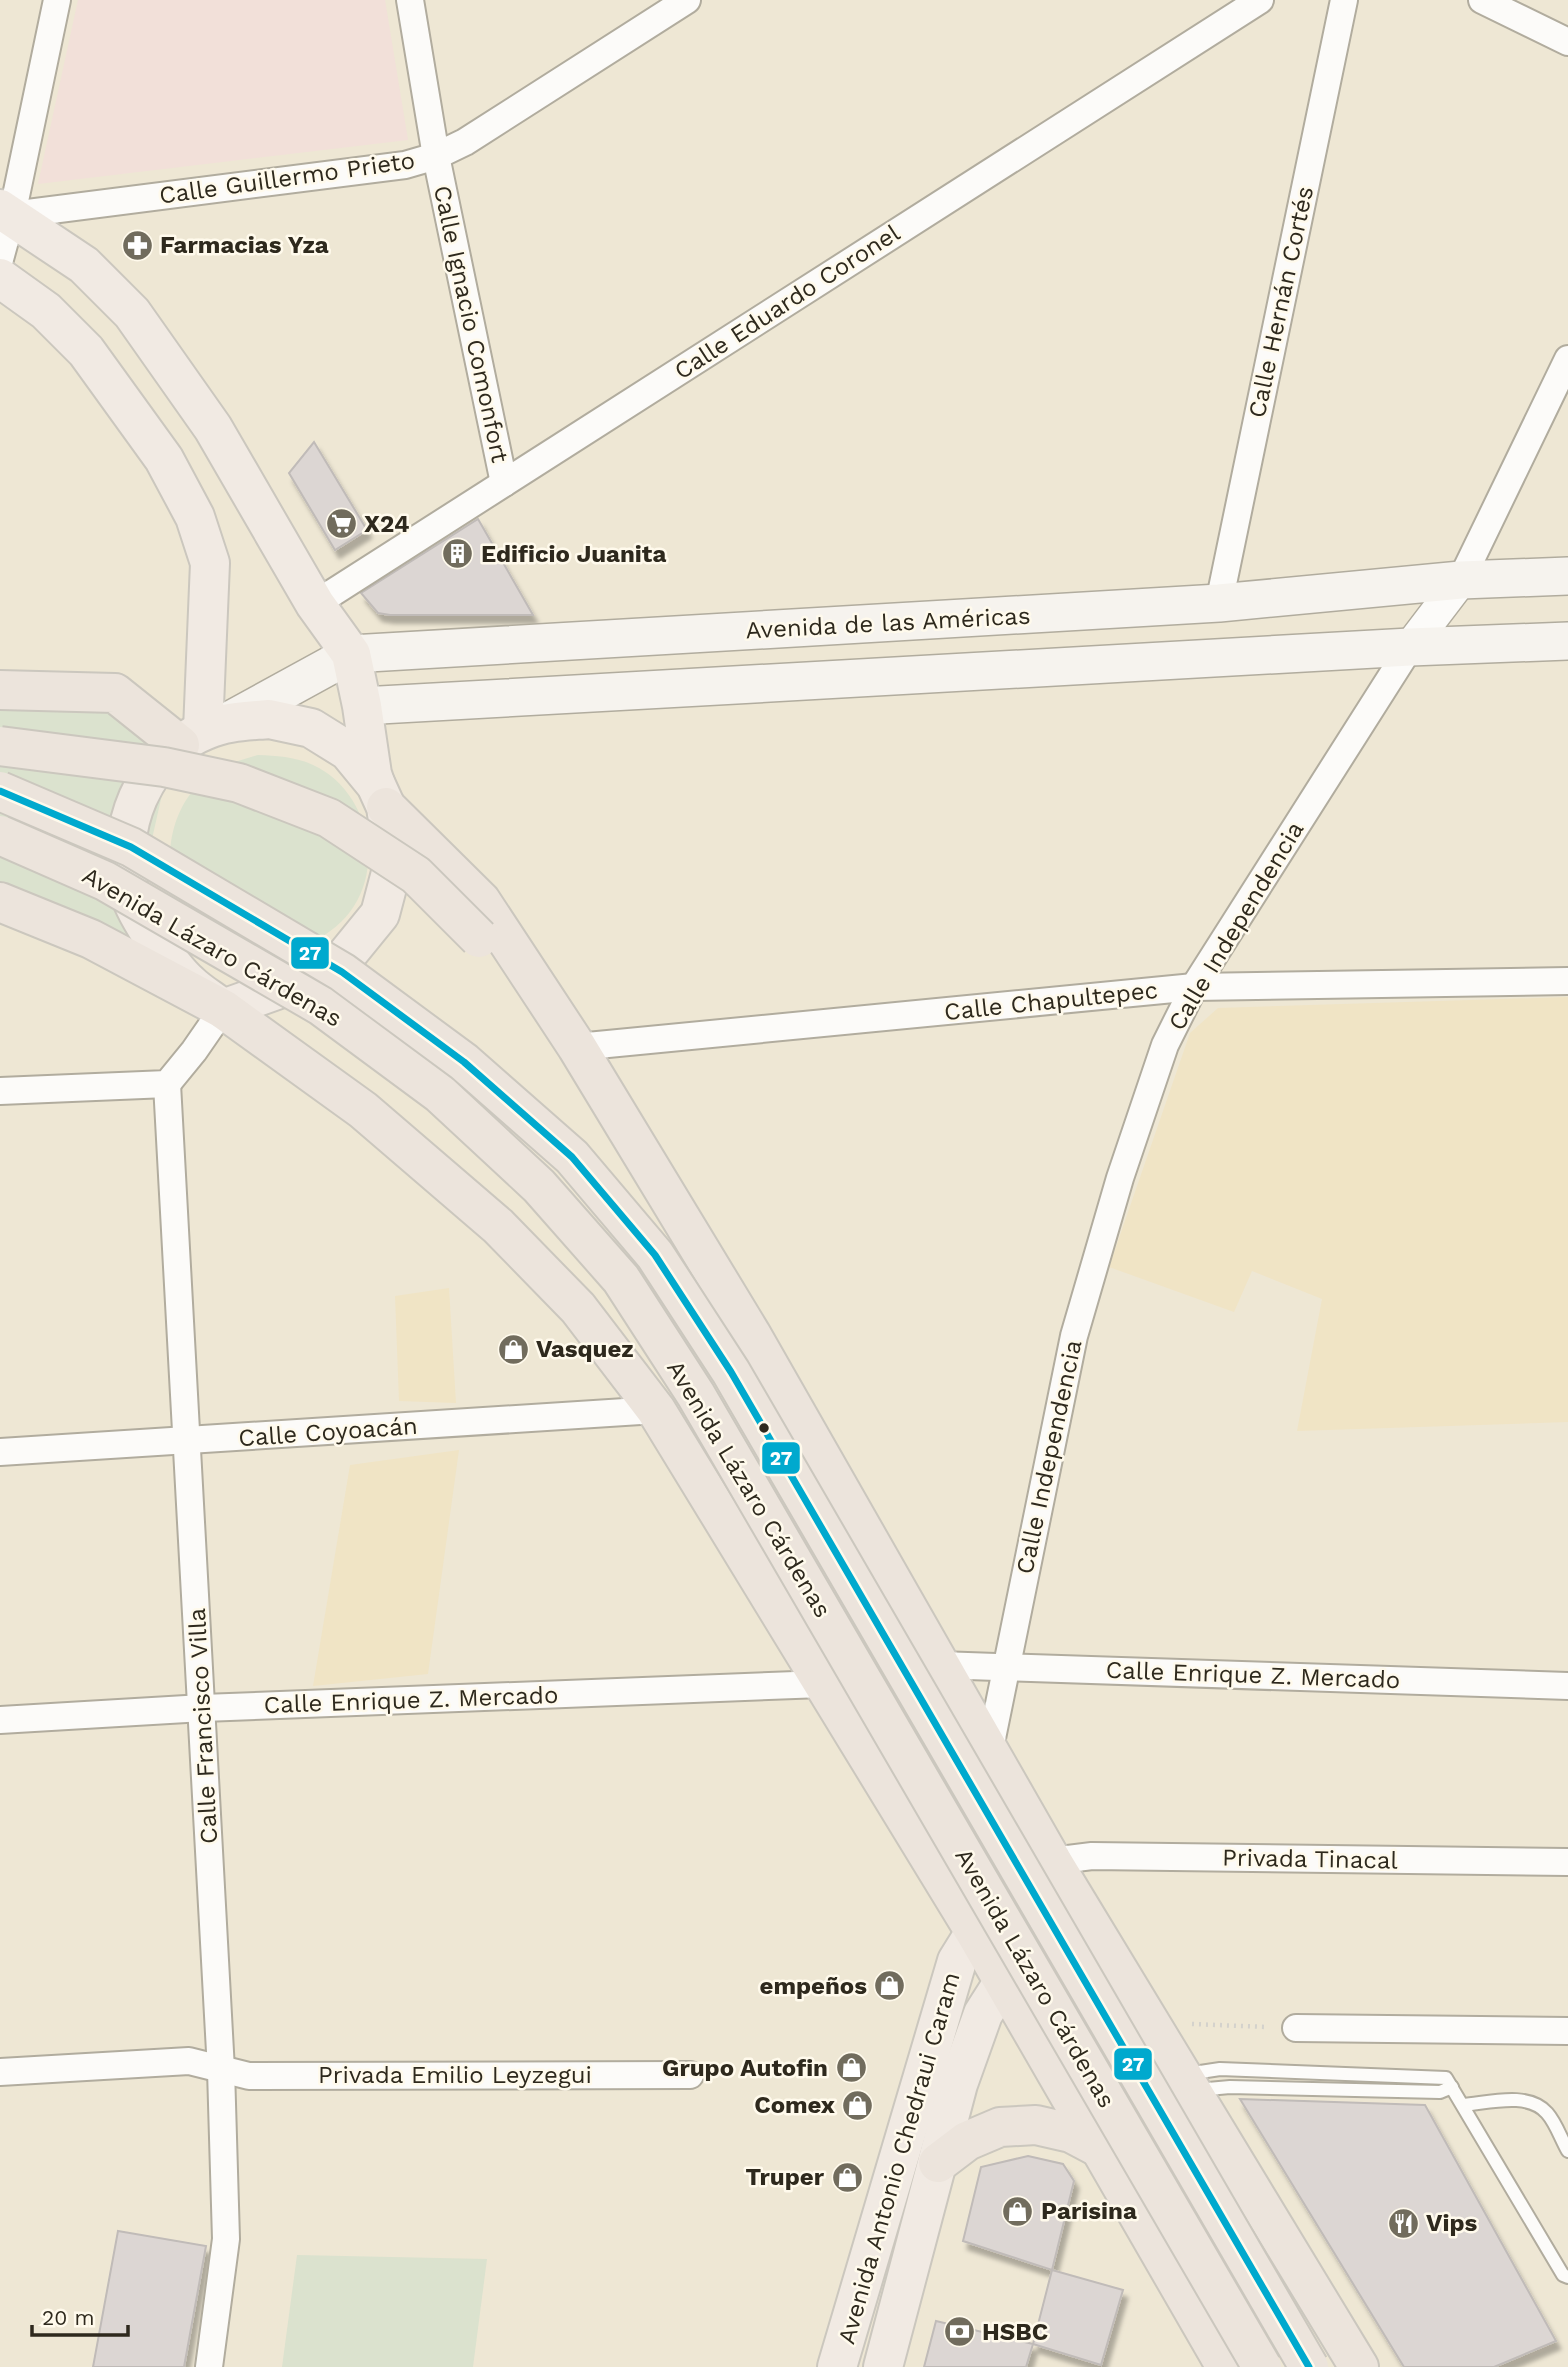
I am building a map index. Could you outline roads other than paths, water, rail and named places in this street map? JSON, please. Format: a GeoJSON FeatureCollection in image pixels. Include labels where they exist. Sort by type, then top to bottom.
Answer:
{"type":"FeatureCollection","features":[{"type":"Feature","properties":{"kind":"highway"},"geometry":{"type":"LineString","coordinates":[[0,690],[115,693],[203,733]]}},
{"type":"Feature","properties":{"kind":"highway"},"geometry":{"type":"LineString","coordinates":[[0,746],[164,767],[239,783],[329,818],[416,875],[479,938],[668,1234],[751,1334]]}},
{"type":"Feature","properties":{"kind":"highway","name":"Avenida Lázaro Cárdenas"},"geometry":{"type":"LineString","coordinates":[[0,791],[131,847],[342,972],[464,1062],[572,1157],[655,1255],[731,1372],[1309,2367]]}},
{"type":"Feature","properties":{"kind":"highway"},"geometry":{"type":"LineString","coordinates":[[381,796],[481,901],[577,1047],[751,1334],[1052,1861],[1359,2367]]}},
{"type":"Feature","properties":{"kind":"highway","name":"Avenida Lázaro Cárdenas"},"geometry":{"type":"LineString","coordinates":[[0,835],[105,881],[321,1006],[440,1094],[540,1186],[621,1279],[696,1395],[1262,2367]]}},
{"type":"Feature","properties":{"kind":"highway"},"geometry":{"type":"LineString","coordinates":[[0,902],[91,939],[223,1009],[363,1110],[498,1226],[578,1308],[656,1410],[975,1932],[1226,2367]]}},
{"type":"Feature","properties":{"kind":"highway"},"geometry":{"type":"LineString","coordinates":[[938,2163],[967,2141],[1000,2127],[1036,2125],[1071,2133],[1102,2151],[1131,2154],[1160,2146],[1183,2127],[1189,2089]]}},
{"type":"Feature","properties":{"kind":"highway"},"geometry":{"type":"LineString","coordinates":[[1132,2201],[1144,2173],[1167,2153],[1197,2145],[1227,2152]]}},
{"type":"Feature","properties":{"kind":"main road"},"geometry":{"type":"LineString","coordinates":[[6,212],[84,265],[132,313],[213,428],[314,604],[351,654],[372,774],[381,796],[394,861],[380,914],[345,957],[296,982],[223,1009],[187,982],[150,934],[131,896],[129,886],[124,854],[130,813],[150,775],[203,733],[269,719],[312,729],[348,751],[381,796]]}},
{"type":"Feature","properties":{"kind":"main road"},"geometry":{"type":"LineString","coordinates":[[0,278],[46,311],[86,351],[164,459],[195,517],[210,563],[203,733]]}},
{"type":"Feature","properties":{"kind":"main road","name":"Avenida de las Américas"},"geometry":{"type":"LineString","coordinates":[[203,733],[351,654],[1219,603],[1461,580],[1568,576]]}},
{"type":"Feature","properties":{"kind":"main road"},"geometry":{"type":"LineString","coordinates":[[362,706],[1410,647],[1568,641]]}},
{"type":"Feature","properties":{"kind":"main road","name":"Avenida Antonio Chedraui Caram"},"geometry":{"type":"LineString","coordinates":[[837,2367],[957,1961],[975,1932],[1013,1890],[1052,1861]]}},
{"type":"Feature","properties":{"kind":"main road","name":"Avenida Antonio Chedraui Caram"},"geometry":{"type":"LineString","coordinates":[[883,2367],[958,2084],[983,2014],[1004,1981],[1038,1940],[1080,1906]]}},
{"type":"Feature","properties":{"kind":"street"},"geometry":{"type":"LineString","coordinates":[[0,259],[6,212],[57,0]]}},
{"type":"Feature","properties":{"kind":"street","name":"Calle Ignacio Comonfort"},"geometry":{"type":"LineString","coordinates":[[410,0],[436,156],[504,482]]}},
{"type":"Feature","properties":{"kind":"street","name":"Calle Guillermo Prieto"},"geometry":{"type":"LineString","coordinates":[[6,212],[405,165],[436,156],[465,142],[687,0]]}},
{"type":"Feature","properties":{"kind":"street","name":"Calle Eduardo Coronel"},"geometry":{"type":"LineString","coordinates":[[314,604],[1260,0]]}},
{"type":"Feature","properties":{"kind":"street","name":"Calle Hernán Cortés"},"geometry":{"type":"LineString","coordinates":[[1219,603],[1344,0]]}},
{"type":"Feature","properties":{"kind":"street"},"geometry":{"type":"LineString","coordinates":[[1482,0],[1568,42]]}},
{"type":"Feature","properties":{"kind":"street","name":"Calle Independencia"},"geometry":{"type":"LineString","coordinates":[[989,1753],[1074,1336],[1120,1178],[1165,1045],[1194,987],[1410,647],[1461,580],[1568,359]]}},
{"type":"Feature","properties":{"kind":"street","name":"Calle Chapultepec"},"geometry":{"type":"LineString","coordinates":[[577,1047],[1194,987],[1568,982]]}},
{"type":"Feature","properties":{"kind":"street"},"geometry":{"type":"LineString","coordinates":[[0,1091],[167,1083],[194,1051],[223,1009]]}},
{"type":"Feature","properties":{"kind":"street","name":"Calle Francisco Villa"},"geometry":{"type":"LineString","coordinates":[[167,1083],[221,2070],[226,2239],[209,2367]]}},
{"type":"Feature","properties":{"kind":"street","name":"Calle Coyoacán"},"geometry":{"type":"LineString","coordinates":[[0,1452],[656,1410]]}},
{"type":"Feature","properties":{"kind":"street","name":"Calle Enrique Z. Mercado"},"geometry":{"type":"LineString","coordinates":[[939,1665],[1568,1686]]}},
{"type":"Feature","properties":{"kind":"street","name":"Calle Enrique Z. Mercado"},"geometry":{"type":"LineString","coordinates":[[0,1720],[203,1708],[822,1684]]}},
{"type":"Feature","properties":{"kind":"street","name":"Privada Tinacal"},"geometry":{"type":"LineString","coordinates":[[1052,1861],[1092,1856],[1568,1862]]}},
{"type":"Feature","properties":{"kind":"street"},"geometry":{"type":"LineString","coordinates":[[1296,2028],[1568,2031]]}},
{"type":"Feature","properties":{"kind":"street","name":"Privada Emilio Leyzegui"},"geometry":{"type":"LineString","coordinates":[[0,2071],[189,2061],[249,2076],[690,2075]]}},
{"type":"Feature","properties":{"kind":"lane"},"geometry":{"type":"LineString","coordinates":[[1189,2089],[1220,2069],[1446,2078],[1563,2275],[1568,2277]]}},
{"type":"Feature","properties":{"kind":"lane"},"geometry":{"type":"LineString","coordinates":[[1189,2089],[1230,2087],[1440,2092],[1452,2087]]}},
{"type":"Feature","properties":{"kind":"lane"},"geometry":{"type":"LineString","coordinates":[[1463,2105],[1522,2100],[1536,2104],[1547,2113],[1568,2151]]}},
{"type":"Feature","properties":{"kind":"place","name":"Farmacias Yza"},"geometry":{"type":"Point","coordinates":[137,245]}},
{"type":"Feature","properties":{"kind":"place","name":"X24"},"geometry":{"type":"Point","coordinates":[341,524]}},
{"type":"Feature","properties":{"kind":"place","name":"Edificio Juanita"},"geometry":{"type":"Point","coordinates":[458,554]}},
{"type":"Feature","properties":{"kind":"place","name":"Vasquez"},"geometry":{"type":"Point","coordinates":[513,1349]}},
{"type":"Feature","properties":{"kind":"place","name":"empeños"},"geometry":{"type":"Point","coordinates":[890,1986]}},
{"type":"Feature","properties":{"kind":"place","name":"Grupo Autofin"},"geometry":{"type":"Point","coordinates":[851,2068]}},
{"type":"Feature","properties":{"kind":"place","name":"Comex"},"geometry":{"type":"Point","coordinates":[858,2105]}},
{"type":"Feature","properties":{"kind":"place","name":"Truper"},"geometry":{"type":"Point","coordinates":[847,2177]}},
{"type":"Feature","properties":{"kind":"place","name":"Parisina"},"geometry":{"type":"Point","coordinates":[1018,2211]}},
{"type":"Feature","properties":{"kind":"place","name":"Vips"},"geometry":{"type":"Point","coordinates":[1403,2223]}},
{"type":"Feature","properties":{"kind":"place","name":"HSBC"},"geometry":{"type":"Point","coordinates":[959,2332]}}]}
